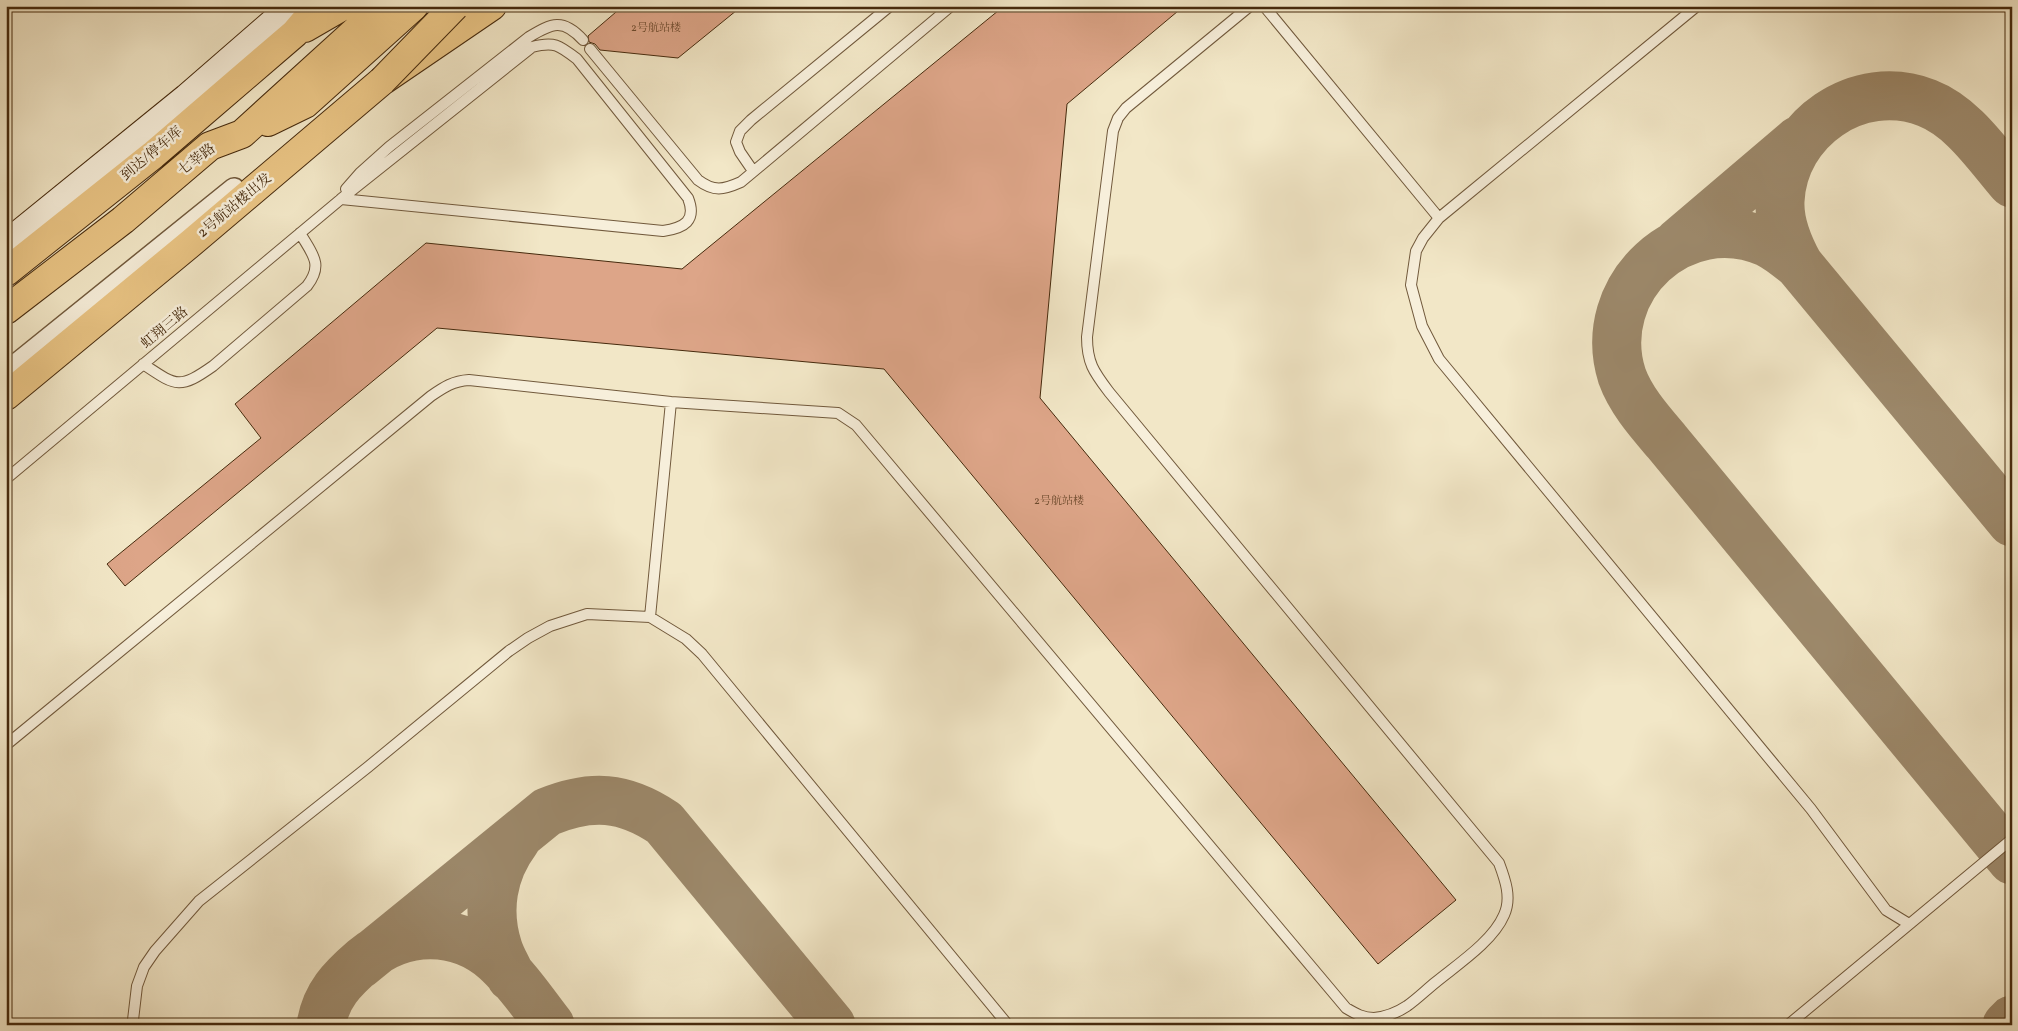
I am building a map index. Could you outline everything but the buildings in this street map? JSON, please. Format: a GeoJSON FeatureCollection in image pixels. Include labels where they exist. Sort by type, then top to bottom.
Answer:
{"type":"FeatureCollection","features":[{"type":"Feature","properties":{"kind":"main road"},"geometry":{"type":"LineString","coordinates":[[289,17],[318,6]]}},
{"type":"Feature","properties":{"kind":"main road"},"geometry":{"type":"LineString","coordinates":[[289,17],[343,6]]}},
{"type":"Feature","properties":{"kind":"main road","name":"七莘路"},"geometry":{"type":"LineString","coordinates":[[6,310],[123,220],[210,146],[242,134],[383,6]]}},
{"type":"Feature","properties":{"kind":"main road"},"geometry":{"type":"LineString","coordinates":[[242,134],[305,104],[414,6]]}},
{"type":"Feature","properties":{"kind":"main road","name":"2号航站楼出发"},"geometry":{"type":"LineString","coordinates":[[6,396],[191,243],[382,81],[456,6]]}},
{"type":"Feature","properties":{"kind":"main road"},"geometry":{"type":"LineString","coordinates":[[382,81],[492,6]]}},
{"type":"Feature","properties":{"kind":"main road","name":"到达/停车库"},"geometry":{"type":"LineString","coordinates":[[6,272],[153,155],[235,84],[289,17]]}},
{"type":"Feature","properties":{"kind":"main road","name":"到达/停车库"},"geometry":{"type":"LineString","coordinates":[[6,245],[289,17]]}},
{"type":"Feature","properties":{"kind":"main road"},"geometry":{"type":"LineString","coordinates":[[123,220],[235,84]]}},
{"type":"Feature","properties":{"kind":"street"},"geometry":{"type":"LineString","coordinates":[[6,373],[185,230],[456,6]]}},
{"type":"Feature","properties":{"kind":"lane"},"geometry":{"type":"LineString","coordinates":[[753,171],[740,152],[736,142],[740,131],[890,6]]}},
{"type":"Feature","properties":{"kind":"lane"},"geometry":{"type":"LineString","coordinates":[[590,49],[676,156],[698,180],[708,188],[725,188],[740,182],[951,6]]}},
{"type":"Feature","properties":{"kind":"lane"},"geometry":{"type":"LineString","coordinates":[[6,746],[445,386],[457,381],[469,380],[671,402],[838,413],[856,425],[1346,1008],[1362,1017],[1376,1018],[1390,1015],[1406,1007],[1475,950],[1494,931],[1505,915],[1508,898],[1506,882],[1499,863],[1109,392],[1091,366],[1087,354],[1087,337],[1113,131],[1118,118],[1137,98],[1250,6]]}},
{"type":"Feature","properties":{"kind":"lane"},"geometry":{"type":"LineString","coordinates":[[1264,6],[1439,218]]}},
{"type":"Feature","properties":{"kind":"lane"},"geometry":{"type":"LineString","coordinates":[[1697,6],[1439,218],[1423,238],[1416,251],[1411,285],[1422,326],[1439,359],[1811,809],[1886,910],[1909,924]]}},
{"type":"Feature","properties":{"kind":"lane"},"geometry":{"type":"LineString","coordinates":[[341,199],[349,185],[360,173],[389,147],[529,37],[544,28],[555,25],[572,29],[583,40]]}},
{"type":"Feature","properties":{"kind":"lane"},"geometry":{"type":"LineString","coordinates":[[548,43],[560,46],[576,59],[688,198],[692,209],[691,216],[681,226],[663,231],[341,199],[532,47],[548,43]]}},
{"type":"Feature","properties":{"kind":"lane","name":"虹翔三路"},"geometry":{"type":"LineString","coordinates":[[6,479],[341,199]]}},
{"type":"Feature","properties":{"kind":"lane"},"geometry":{"type":"LineString","coordinates":[[143,364],[170,382],[184,382],[198,376],[213,366],[307,286],[314,276],[316,266],[313,255],[300,233]]}},
{"type":"Feature","properties":{"kind":"lane"},"geometry":{"type":"LineString","coordinates":[[650,618],[671,402]]}},
{"type":"Feature","properties":{"kind":"lane"},"geometry":{"type":"LineString","coordinates":[[135,1025],[133,1020],[137,986],[144,967],[155,951],[199,901],[368,767],[509,651],[550,626],[587,614],[650,618],[686,639],[702,654],[1008,1025]]}},
{"type":"Feature","properties":{"kind":"lane"},"geometry":{"type":"LineString","coordinates":[[1788,1025],[2012,839]]}},
{"type":"Feature","properties":{"kind":"taxiway"},"geometry":{"type":"LineString","coordinates":[[1799,265],[1788,242],[1781,218],[1780,201],[1784,175],[1795,152],[1810,131],[1829,115],[1851,103],[1875,97],[1901,97],[1927,103],[1940,109],[1974,137],[2012,183]]}},
{"type":"Feature","properties":{"kind":"taxiway"},"geometry":{"type":"LineString","coordinates":[[1678,243],[1799,140]]}},
{"type":"Feature","properties":{"kind":"taxiway"},"geometry":{"type":"LineString","coordinates":[[2012,522],[1799,265],[1784,253],[1768,243],[1736,234],[1705,235],[1677,245],[1653,262],[1633,285],[1621,313],[1617,343],[1622,376],[1636,403],[2012,860]]}},
{"type":"Feature","properties":{"kind":"taxiway"},"geometry":{"type":"LineString","coordinates":[[359,965],[547,812],[578,802],[607,801],[635,807],[664,823],[831,1025]]}},
{"type":"Feature","properties":{"kind":"taxiway"},"geometry":{"type":"LineString","coordinates":[[511,977],[494,934],[492,906],[501,865],[516,840]]}},
{"type":"Feature","properties":{"kind":"taxiway"},"geometry":{"type":"LineString","coordinates":[[321,1025],[323,1014],[336,988],[364,960],[379,949],[396,941],[430,935],[447,936],[464,941],[481,949],[496,960],[518,983],[550,1025]]}},
{"type":"Feature","properties":{"kind":"taxiway"},"geometry":{"type":"LineString","coordinates":[[2007,1025],[2012,1020]]}}]}
